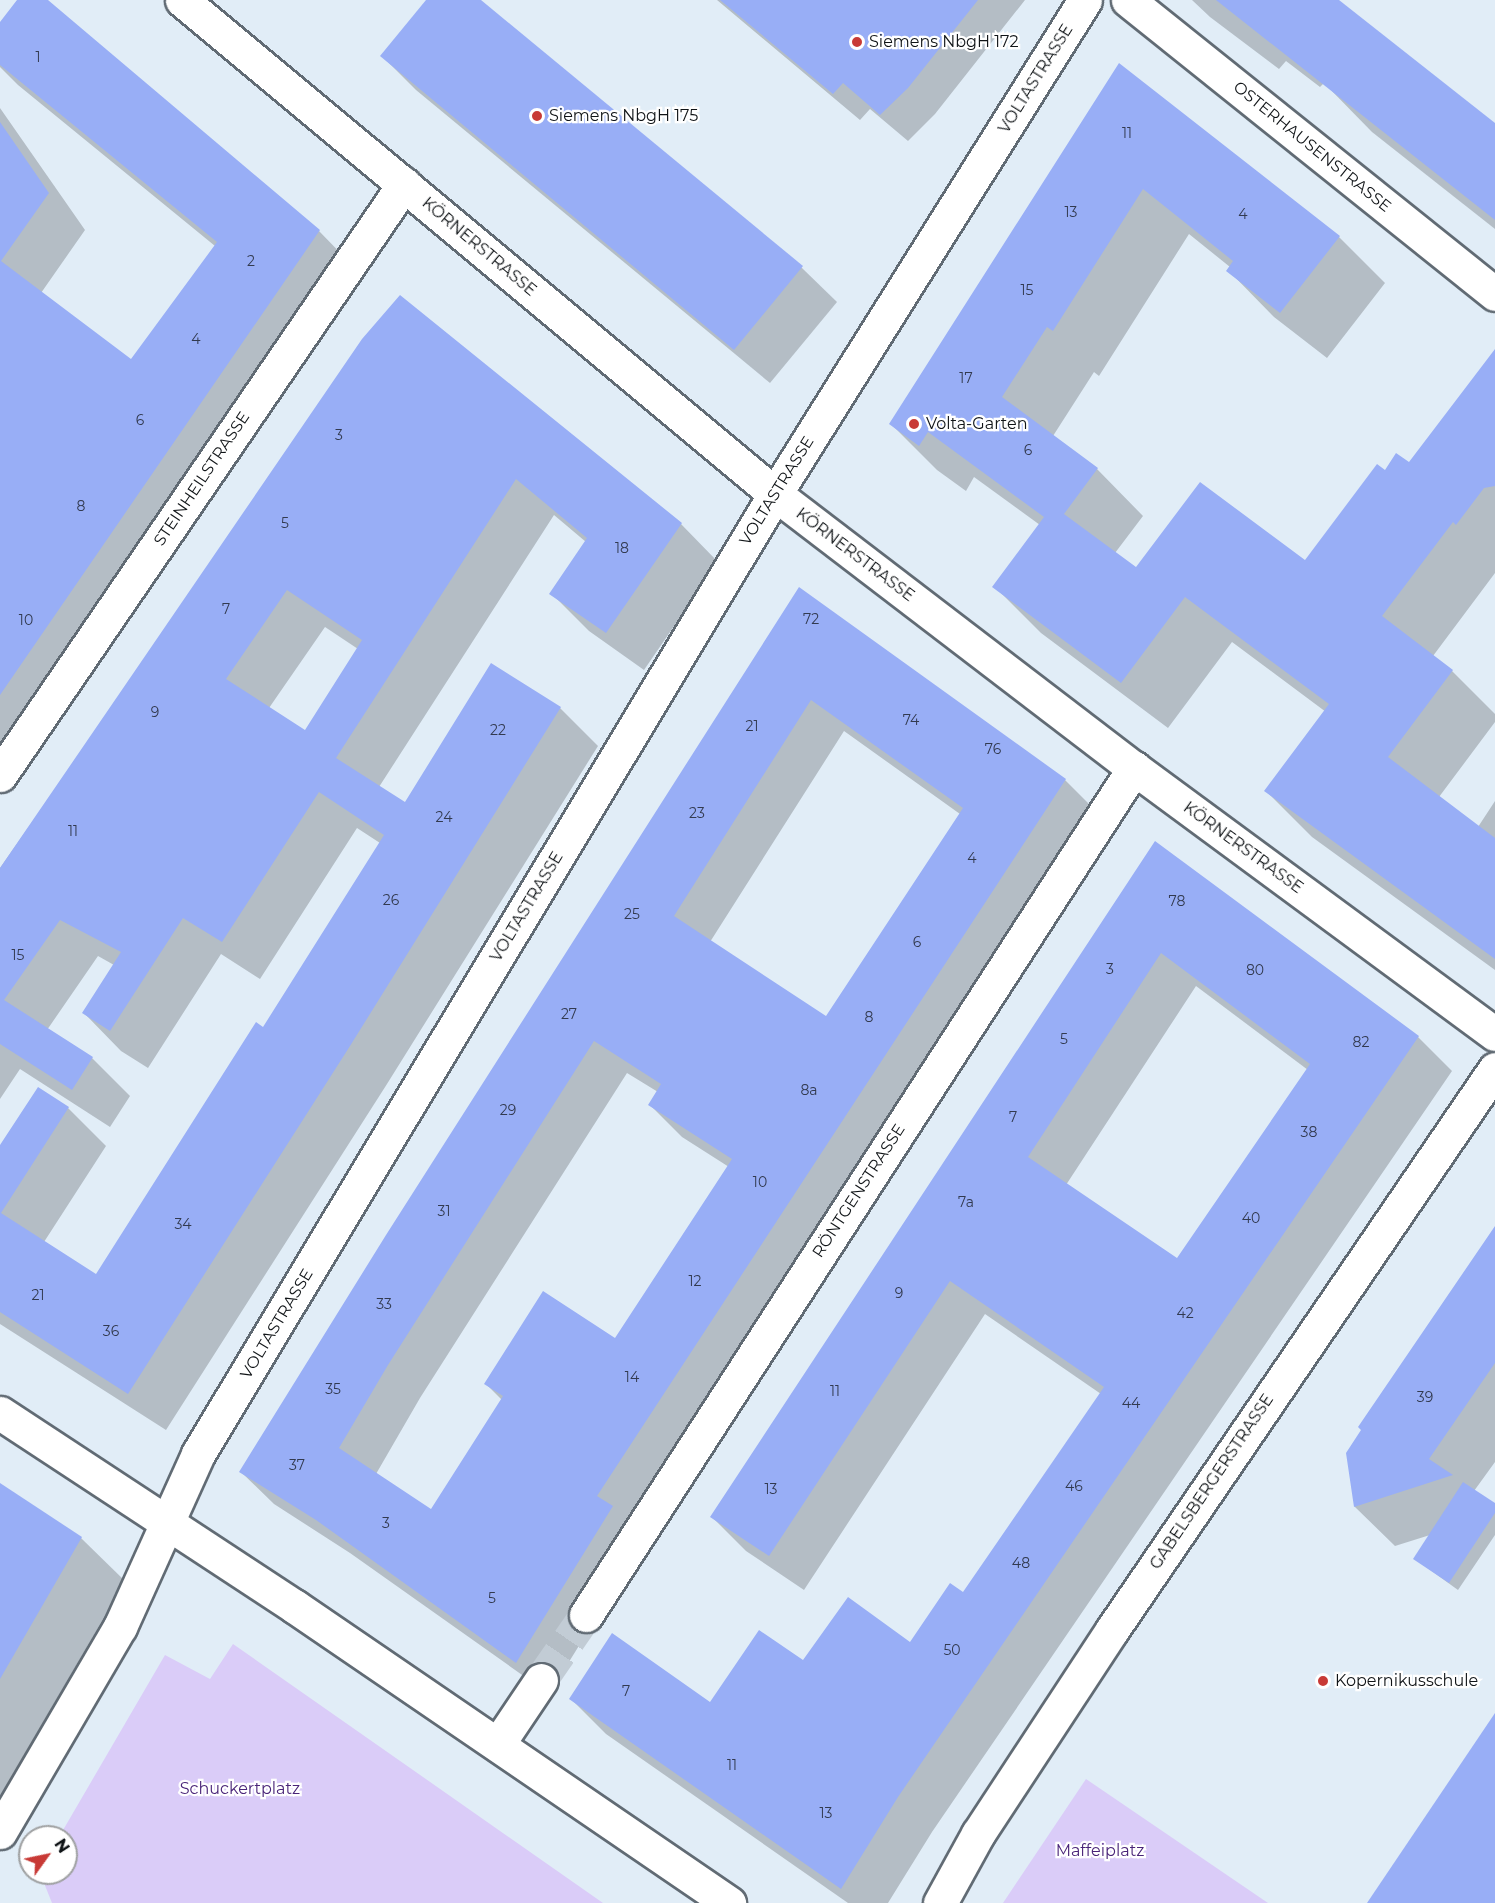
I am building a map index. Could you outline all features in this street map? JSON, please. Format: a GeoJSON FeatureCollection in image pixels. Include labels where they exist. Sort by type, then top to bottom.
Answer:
{"type":"FeatureCollection","features":[{"type":"Feature","properties":{"kind":"street","name":"KÖRNERSTRASSE"},"geometry":{"type":"LineString","coordinates":[[182,0],[775,494],[1134,768],[1495,1034]]}},
{"type":"Feature","properties":{"kind":"street","name":"VOLTASTRASSE"},"geometry":{"type":"LineString","coordinates":[[0,1832],[120,1627],[198,1454],[775,494],[1085,0]]}},
{"type":"Feature","properties":{"kind":"street","name":"OSTERHAUSENSTRASSE"},"geometry":{"type":"LineString","coordinates":[[1128,0],[1495,294]]}},
{"type":"Feature","properties":{"kind":"street","name":"STEINHEILSTRASSE"},"geometry":{"type":"LineString","coordinates":[[0,775],[404,184]]}},
{"type":"Feature","properties":{"kind":"street","name":"RÖNTGENSTRASSE"},"geometry":{"type":"LineString","coordinates":[[586,1615],[1134,768]]}},
{"type":"Feature","properties":{"kind":"street","name":"GABELSBERGERSTRASSE"},"geometry":{"type":"LineString","coordinates":[[940,1903],[978,1834],[1118,1621],[1495,1069]]}},
{"type":"Feature","properties":{"kind":"street"},"geometry":{"type":"LineString","coordinates":[[0,1413],[498,1744],[729,1903]]}},
{"type":"Feature","properties":{"kind":"street"},"geometry":{"type":"LineString","coordinates":[[498,1744],[542,1680]]}},
{"type":"Feature","properties":{"kind":"green space","name":"Schuckertplatz"},"geometry":{"type":"Polygon","coordinates":[[[233,1644],[603,1903],[52,1903],[45,1885],[78,1885],[78,1825],[66,1825],[165,1655],[210,1679],[233,1644]]]}},
{"type":"Feature","properties":{"kind":"green space","name":"Maffeiplatz"},"geometry":{"type":"Polygon","coordinates":[[[1086,1779],[1268,1903],[1003,1903],[1086,1779]]]}},
{"type":"Feature","properties":{"kind":"building"},"geometry":{"type":"Polygon","coordinates":[[[17,0],[48,0],[320,230],[0,695],[0,122],[49,193],[1,261],[131,359],[217,242],[0,65],[0,22],[17,0]]]}},
{"type":"Feature","properties":{"kind":"building","name":"Siemens NbgH 175"},"geometry":{"type":"Polygon","coordinates":[[[426,0],[481,0],[803,266],[734,350],[380,56],[426,0]]]}},
{"type":"Feature","properties":{"kind":"building","name":"Siemens NbgH 172"},"geometry":{"type":"Polygon","coordinates":[[[720,0],[978,0],[908,88],[880,115],[843,83],[833,94],[720,0]]]}},
{"type":"Feature","properties":{"kind":"building"},"geometry":{"type":"Polygon","coordinates":[[[1216,0],[1339,0],[1495,123],[1495,220],[1216,0]]]}},
{"type":"Feature","properties":{"kind":"building"},"geometry":{"type":"Polygon","coordinates":[[[1119,63],[1340,236],[1280,313],[1226,271],[1233,261],[1143,189],[1053,331],[1047,327],[1002,397],[1098,468],[1064,514],[1136,567],[1200,482],[1305,560],[1377,464],[1385,470],[1396,453],[1409,462],[1495,349],[1495,486],[1484,488],[1456,525],[1453,522],[1382,616],[1453,670],[1388,757],[1495,838],[1495,959],[1264,791],[1329,704],[1185,597],[1121,683],[992,587],[1044,517],[928,432],[919,446],[889,424],[1119,63]]]}},
{"type":"Feature","properties":{"kind":"building"},"geometry":{"type":"Polygon","coordinates":[[[400,295],[682,523],[606,633],[549,594],[587,538],[516,479],[336,758],[405,802],[491,663],[561,707],[350,1046],[128,1394],[0,1312],[0,1145],[38,1087],[69,1107],[1,1213],[96,1274],[256,1022],[263,1027],[384,835],[319,792],[222,942],[183,918],[110,1031],[82,1013],[121,952],[60,920],[4,1000],[93,1057],[72,1090],[0,1044],[0,868],[362,339],[400,295]],[[287,590],[226,679],[305,730],[362,640],[287,590]]]}},
{"type":"Feature","properties":{"kind":"building"},"geometry":{"type":"Polygon","coordinates":[[[799,587],[1066,779],[597,1496],[613,1506],[516,1663],[316,1520],[239,1472],[386,1235],[799,587]],[[811,700],[674,916],[826,1016],[963,808],[811,700]],[[594,1041],[388,1365],[339,1448],[431,1509],[503,1396],[484,1384],[543,1291],[615,1338],[732,1159],[648,1105],[661,1084],[594,1041]]]}},
{"type":"Feature","properties":{"kind":"building"},"geometry":{"type":"Polygon","coordinates":[[[1155,841],[1419,1036],[898,1797],[841,1889],[569,1699],[612,1633],[710,1702],[759,1630],[803,1660],[848,1597],[910,1642],[950,1583],[963,1592],[1104,1387],[950,1281],[769,1556],[710,1517],[1155,841]],[[1161,953],[1028,1157],[1177,1258],[1310,1064],[1161,953]]]}},
{"type":"Feature","properties":{"kind":"building"},"geometry":{"type":"Polygon","coordinates":[[[1495,1226],[1495,1363],[1429,1459],[1453,1475],[1354,1507],[1346,1453],[1361,1430],[1358,1427],[1495,1226]]]}},
{"type":"Feature","properties":{"kind":"building"},"geometry":{"type":"Polygon","coordinates":[[[1463,1482],[1495,1503],[1495,1513],[1449,1583],[1413,1559],[1463,1482]]]}},
{"type":"Feature","properties":{"kind":"building"},"geometry":{"type":"Polygon","coordinates":[[[0,1483],[82,1537],[0,1679],[0,1483]]]}},
{"type":"Feature","properties":{"kind":"building"},"geometry":{"type":"Polygon","coordinates":[[[1495,1713],[1495,1903],[1367,1903],[1495,1713]]]}},
{"type":"Feature","properties":{"kind":"tunnel"},"geometry":{"type":"LineString","coordinates":[[541,1680],[586,1615]]}},
{"type":"Feature","properties":{"kind":"place","name":"Siemens NbgH 172"},"geometry":{"type":"Point","coordinates":[857,42]}},
{"type":"Feature","properties":{"kind":"place","name":"Siemens NbgH 175"},"geometry":{"type":"Point","coordinates":[537,116]}},
{"type":"Feature","properties":{"kind":"place","name":"Volta-Garten"},"geometry":{"type":"Point","coordinates":[914,424]}},
{"type":"Feature","properties":{"kind":"place","name":"Kopernikusschule"},"geometry":{"type":"Point","coordinates":[1323,1681]}}]}
